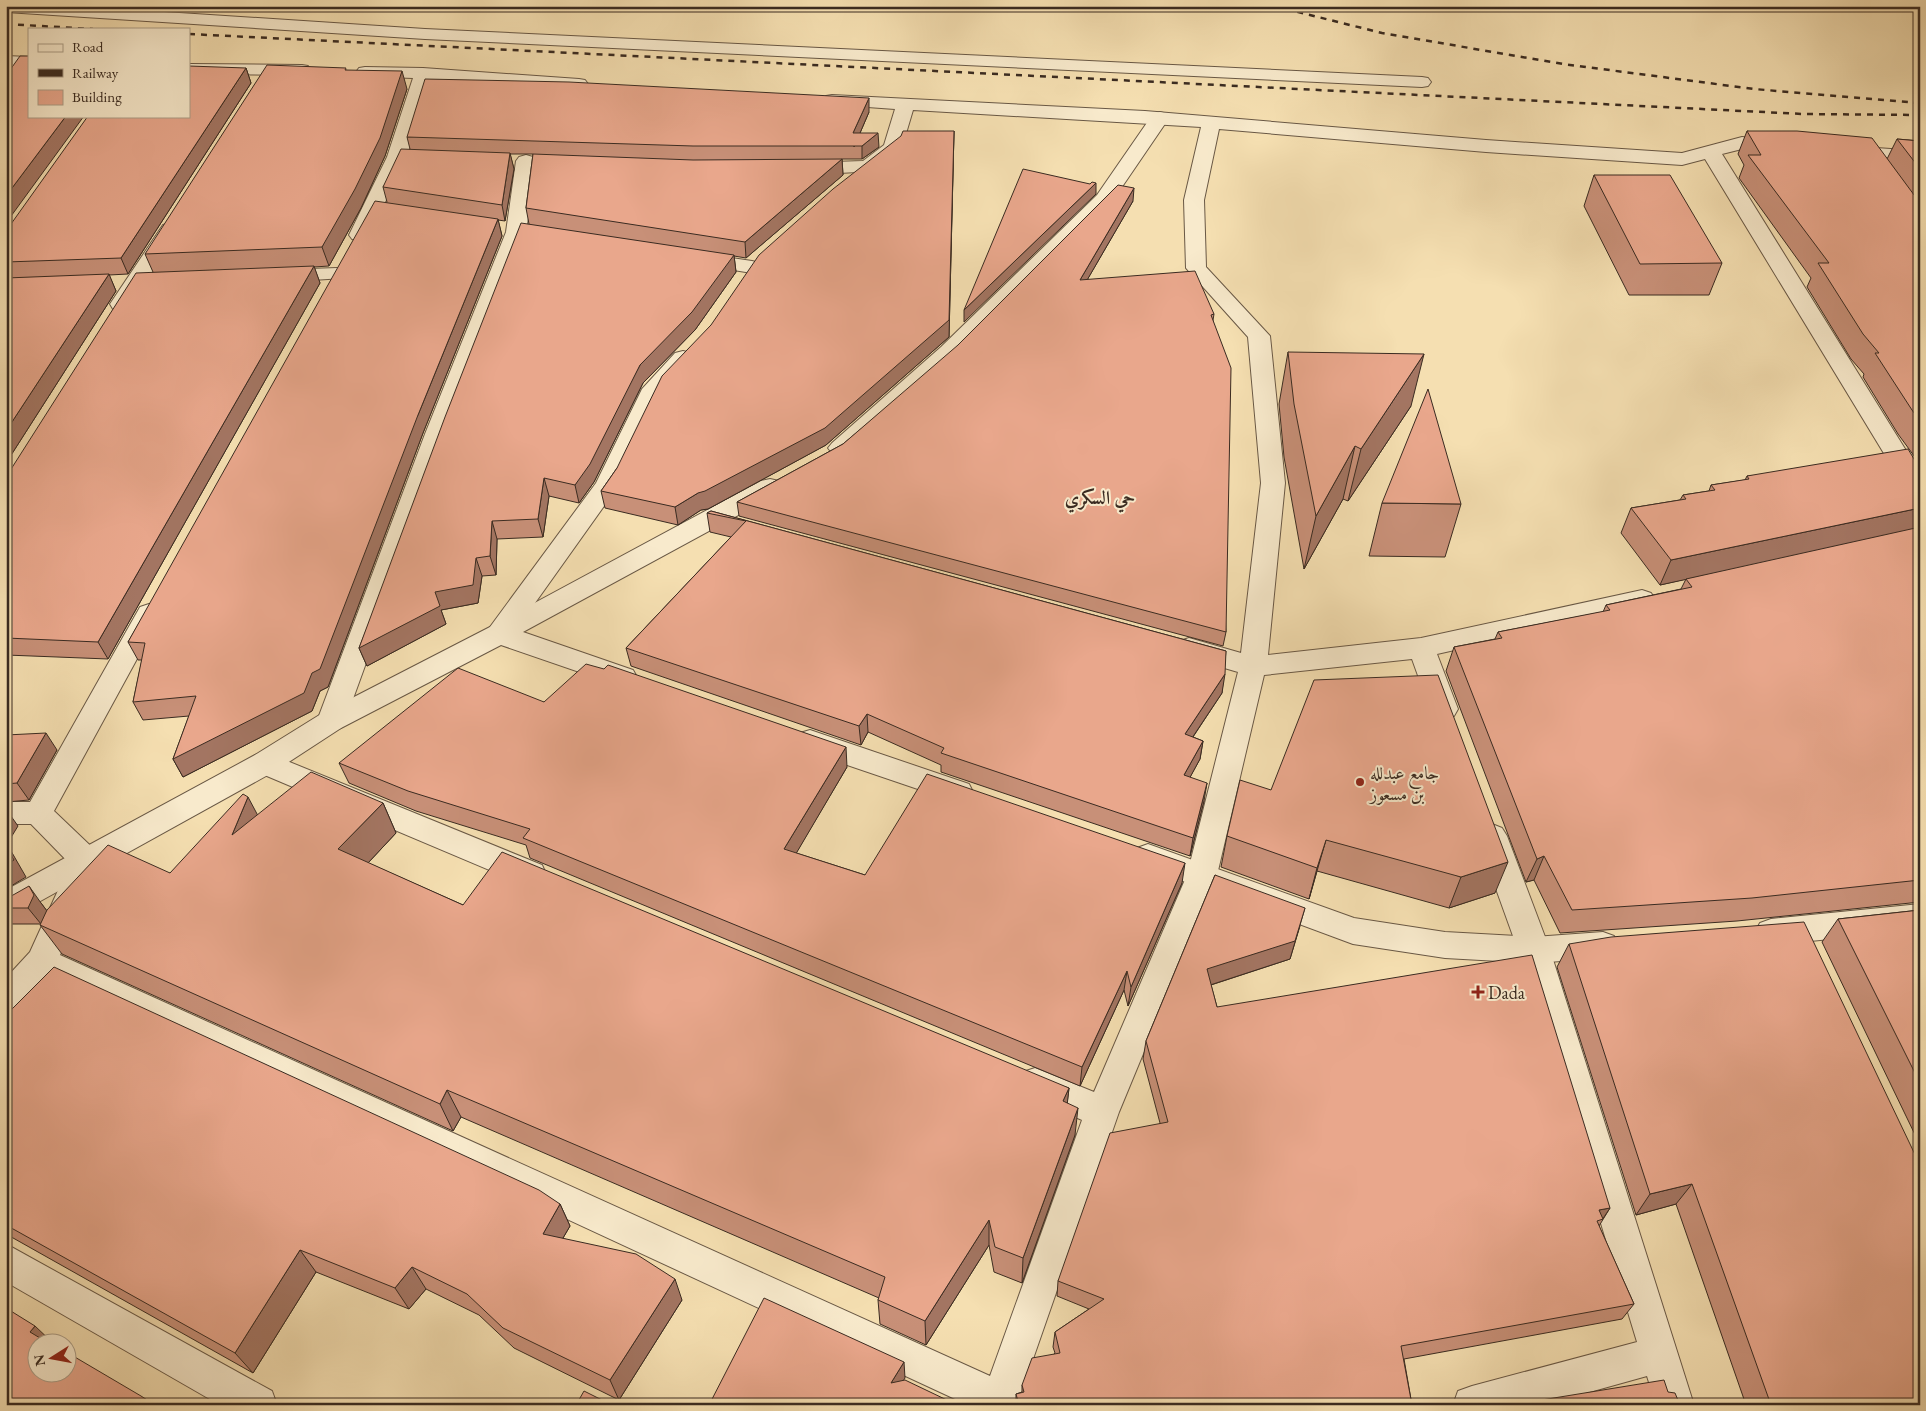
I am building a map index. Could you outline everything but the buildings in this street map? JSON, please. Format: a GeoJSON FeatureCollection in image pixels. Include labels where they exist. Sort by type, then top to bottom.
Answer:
{"type":"FeatureCollection","features":[{"type":"Feature","properties":{"kind":"street"},"geometry":{"type":"LineString","coordinates":[[6,7],[425,34],[1422,82]]}},
{"type":"Feature","properties":{"kind":"street"},"geometry":{"type":"LineString","coordinates":[[9,69],[27,61]]}},
{"type":"Feature","properties":{"kind":"street"},"geometry":{"type":"LineString","coordinates":[[190,69],[266,78],[318,71]]}},
{"type":"Feature","properties":{"kind":"street"},"geometry":{"type":"LineString","coordinates":[[347,72],[423,73],[600,85]]}},
{"type":"Feature","properties":{"kind":"street"},"geometry":{"type":"LineString","coordinates":[[322,300],[337,274],[381,210],[407,157],[423,73]]}},
{"type":"Feature","properties":{"kind":"street"},"geometry":{"type":"LineString","coordinates":[[817,99],[1160,118],[1486,146],[1682,159],[1742,143],[1800,148]]}},
{"type":"Feature","properties":{"kind":"street"},"geometry":{"type":"LineString","coordinates":[[840,189],[893,147],[905,105]]}},
{"type":"Feature","properties":{"kind":"street"},"geometry":{"type":"LineString","coordinates":[[818,461],[835,452],[949,352],[1104,199],[1160,118]]}},
{"type":"Feature","properties":{"kind":"street"},"geometry":{"type":"LineString","coordinates":[[42,961],[999,1402],[1102,1112],[1202,875],[1253,666],[1273,483],[1259,336],[1196,268],[1194,200],[1211,123]]}},
{"type":"Feature","properties":{"kind":"street"},"geometry":{"type":"LineString","coordinates":[[1829,150],[1920,157]]}},
{"type":"Feature","properties":{"kind":"street"},"geometry":{"type":"LineString","coordinates":[[1711,152],[1920,493]]}},
{"type":"Feature","properties":{"kind":"street"},"geometry":{"type":"LineString","coordinates":[[1867,153],[1879,169]]}},
{"type":"Feature","properties":{"kind":"street"},"geometry":{"type":"LineString","coordinates":[[331,721],[434,443],[516,231],[525,161]]}},
{"type":"Feature","properties":{"kind":"street"},"geometry":{"type":"LineString","coordinates":[[782,168],[868,167]]}},
{"type":"Feature","properties":{"kind":"street"},"geometry":{"type":"LineString","coordinates":[[110,320],[126,281],[180,214]]}},
{"type":"Feature","properties":{"kind":"street"},"geometry":{"type":"LineString","coordinates":[[673,255],[753,268]]}},
{"type":"Feature","properties":{"kind":"street"},"geometry":{"type":"LineString","coordinates":[[260,276],[337,274]]}},
{"type":"Feature","properties":{"kind":"street"},"geometry":{"type":"LineString","coordinates":[[126,281],[165,280]]}},
{"type":"Feature","properties":{"kind":"street"},"geometry":{"type":"LineString","coordinates":[[499,634],[607,485],[653,389],[698,342]]}},
{"type":"Feature","properties":{"kind":"street"},"geometry":{"type":"LineString","coordinates":[[6,905],[265,763],[331,721],[499,634],[793,474]]}},
{"type":"Feature","properties":{"kind":"street"},"geometry":{"type":"LineString","coordinates":[[710,518],[748,528]]}},
{"type":"Feature","properties":{"kind":"street"},"geometry":{"type":"LineString","coordinates":[[1167,642],[1253,666],[1421,648],[1661,595]]}},
{"type":"Feature","properties":{"kind":"street"},"geometry":{"type":"LineString","coordinates":[[38,813],[158,596]]}},
{"type":"Feature","properties":{"kind":"street"},"geometry":{"type":"LineString","coordinates":[[499,634],[649,686]]}},
{"type":"Feature","properties":{"kind":"street"},"geometry":{"type":"LineString","coordinates":[[1421,648],[1455,739]]}},
{"type":"Feature","properties":{"kind":"street"},"geometry":{"type":"LineString","coordinates":[[780,731],[987,801]]}},
{"type":"Feature","properties":{"kind":"street"},"geometry":{"type":"LineString","coordinates":[[265,763],[559,886]]}},
{"type":"Feature","properties":{"kind":"street"},"geometry":{"type":"LineString","coordinates":[[6,813],[38,813],[86,861]]}},
{"type":"Feature","properties":{"kind":"street"},"geometry":{"type":"LineString","coordinates":[[1483,813],[1534,950],[1675,1405]]}},
{"type":"Feature","properties":{"kind":"street"},"geometry":{"type":"LineString","coordinates":[[1127,849],[1353,931],[1445,945],[1534,950],[1631,943]]}},
{"type":"Feature","properties":{"kind":"street"},"geometry":{"type":"LineString","coordinates":[[6,1000],[42,961],[86,861]]}},
{"type":"Feature","properties":{"kind":"street"},"geometry":{"type":"LineString","coordinates":[[1746,935],[1805,943],[1920,917]]}},
{"type":"Feature","properties":{"kind":"street"},"geometry":{"type":"LineString","coordinates":[[1010,1073],[1102,1112]]}},
{"type":"Feature","properties":{"kind":"street"},"geometry":{"type":"LineString","coordinates":[[6,1262],[258,1405]]}},
{"type":"Feature","properties":{"kind":"street"},"geometry":{"type":"LineString","coordinates":[[1472,1405],[1660,1354]]}},
{"type":"Feature","properties":{"kind":"railway"},"geometry":{"type":"LineString","coordinates":[[1274,6],[1382,33],[1563,64],[1754,89],[1920,103]]}},
{"type":"Feature","properties":{"kind":"railway"},"geometry":{"type":"LineString","coordinates":[[6,24],[76,28]]}},
{"type":"Feature","properties":{"kind":"railway"},"geometry":{"type":"LineString","coordinates":[[190,34],[1803,114],[1920,115]]}},
{"type":"Feature","properties":{"kind":"place","name":"جامع عبدلله بن مسعوز"},"geometry":{"type":"Point","coordinates":[1360,782]}},
{"type":"Feature","properties":{"kind":"place","name":"Dada"},"geometry":{"type":"Point","coordinates":[1478,992]}},
{"type":"Feature","properties":{"kind":"district","name":"حي السكري"},"geometry":{"type":"Point","coordinates":[1100,497]}}]}
